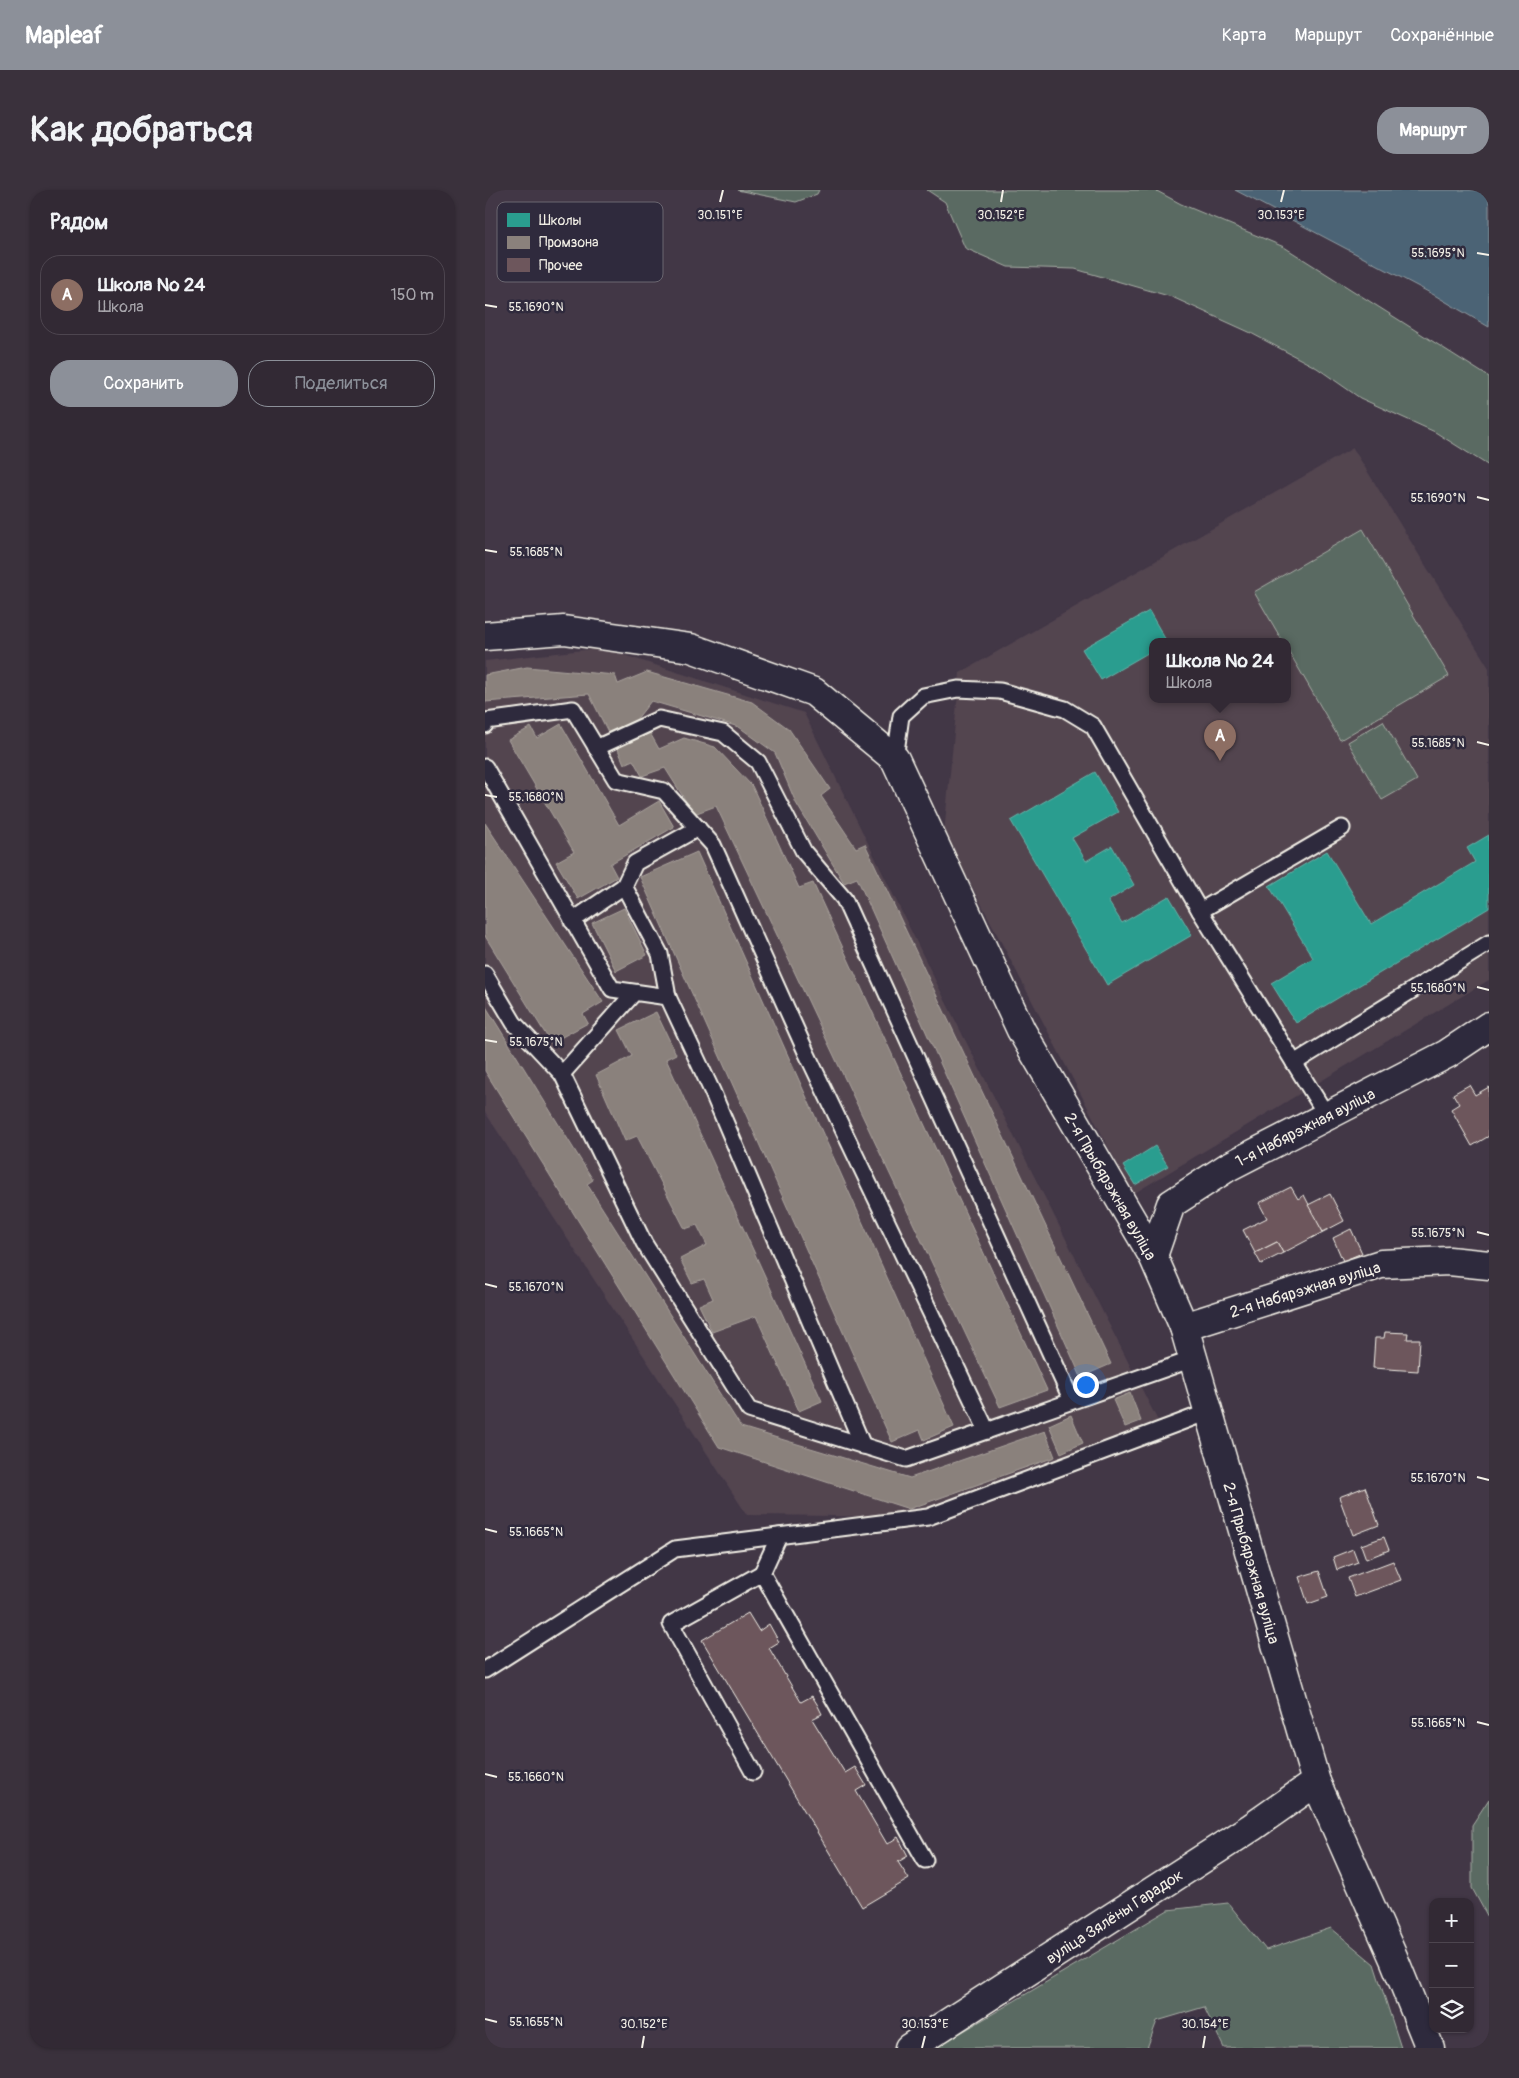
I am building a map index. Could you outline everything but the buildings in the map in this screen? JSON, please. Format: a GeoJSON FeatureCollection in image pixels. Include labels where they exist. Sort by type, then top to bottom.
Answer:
{"type":"FeatureCollection","features":[{"type":"Feature","properties":{"kind":"street","name":"2-я Прыбярэжная вуліца"},"geometry":{"type":"LineString","coordinates":[[485,636],[565,630],[691,648],[814,692],[895,759],[1021,1030],[1153,1256],[1184,1327],[1316,1782],[1394,1959],[1430,2048]]}},
{"type":"Feature","properties":{"kind":"street","name":"1-я Набярэжная вуліца"},"geometry":{"type":"LineString","coordinates":[[1153,1256],[1171,1204],[1228,1167],[1447,1054],[1489,1026]]}},
{"type":"Feature","properties":{"kind":"street","name":"2-я Набярэжная вуліца"},"geometry":{"type":"LineString","coordinates":[[1184,1327],[1381,1264],[1449,1261],[1489,1265]]}},
{"type":"Feature","properties":{"kind":"street","name":"вуліца Зялёны Гарадок"},"geometry":{"type":"LineString","coordinates":[[909,2048],[1252,1827],[1316,1782]]}},
{"type":"Feature","properties":{"kind":"lane"},"geometry":{"type":"LineString","coordinates":[[895,759],[901,716],[923,696],[958,689],[1000,691],[1065,709],[1093,726],[1200,911],[1327,1116]]}},
{"type":"Feature","properties":{"kind":"lane"},"geometry":{"type":"LineString","coordinates":[[485,725],[486,721],[573,709],[615,780],[664,791],[713,845],[807,1054],[987,1431]]}},
{"type":"Feature","properties":{"kind":"lane"},"geometry":{"type":"LineString","coordinates":[[596,748],[659,719],[723,733],[758,762],[804,852],[844,899],[1072,1401]]}},
{"type":"Feature","properties":{"kind":"lane"},"geometry":{"type":"LineString","coordinates":[[485,768],[613,989],[668,997]]}},
{"type":"Feature","properties":{"kind":"lane"},"geometry":{"type":"LineString","coordinates":[[572,921],[624,886],[635,863],[698,828]]}},
{"type":"Feature","properties":{"kind":"lane"},"geometry":{"type":"LineString","coordinates":[[1200,911],[1342,828]]}},
{"type":"Feature","properties":{"kind":"lane"},"geometry":{"type":"LineString","coordinates":[[624,886],[660,954],[668,997],[711,1091],[863,1446]]}},
{"type":"Feature","properties":{"kind":"lane"},"geometry":{"type":"LineString","coordinates":[[1294,1063],[1489,943]]}},
{"type":"Feature","properties":{"kind":"lane"},"geometry":{"type":"LineString","coordinates":[[485,974],[514,1023],[562,1074],[644,1244],[749,1410],[906,1459],[1193,1359]]}},
{"type":"Feature","properties":{"kind":"lane"},"geometry":{"type":"LineString","coordinates":[[562,1074],[634,992]]}},
{"type":"Feature","properties":{"kind":"lane"},"geometry":{"type":"LineString","coordinates":[[485,1670],[675,1549],[927,1516],[1208,1412]]}},
{"type":"Feature","properties":{"kind":"lane"},"geometry":{"type":"LineString","coordinates":[[753,1772],[671,1624],[762,1573],[779,1536]]}},
{"type":"Feature","properties":{"kind":"lane"},"geometry":{"type":"LineString","coordinates":[[762,1573],[925,1860]]}},
{"type":"Feature","properties":{"kind":"shaded area"},"geometry":{"type":"Polygon","coordinates":[[[1353,448],[1489,668],[1489,980],[1133,1194],[944,833],[960,673],[1353,448]]]}},
{"type":"Feature","properties":{"kind":"shaded area"},"geometry":{"type":"Polygon","coordinates":[[[602,648],[804,713],[946,1002],[1158,1421],[1022,1477],[905,1517],[747,1515],[485,1112],[485,661],[602,648]]]}},
{"type":"Feature","properties":{"kind":"green space"},"geometry":{"type":"Polygon","coordinates":[[[737,190],[819,190],[817,194],[796,202],[737,190]]]}},
{"type":"Feature","properties":{"kind":"green space"},"geometry":{"type":"Polygon","coordinates":[[[927,190],[1155,190],[1181,204],[1284,247],[1489,377],[1489,466],[1435,432],[1360,398],[1317,368],[1249,332],[1172,297],[1075,269],[1008,267],[965,248],[945,202],[927,190]]]}},
{"type":"Feature","properties":{"kind":"green space"},"geometry":{"type":"Polygon","coordinates":[[[1363,529],[1449,676],[1340,740],[1291,655],[1291,638],[1281,638],[1254,592],[1363,529]]]}},
{"type":"Feature","properties":{"kind":"green space"},"geometry":{"type":"Polygon","coordinates":[[[1383,721],[1417,780],[1382,800],[1348,742],[1383,721]]]}},
{"type":"Feature","properties":{"kind":"green space"},"geometry":{"type":"Polygon","coordinates":[[[1489,1799],[1489,1919],[1472,1888],[1472,1825],[1489,1799]]]}},
{"type":"Feature","properties":{"kind":"green space"},"geometry":{"type":"Polygon","coordinates":[[[1228,1903],[1266,1950],[1331,1928],[1374,1964],[1401,2048],[1224,2048],[1204,2007],[1157,2021],[1147,2048],[935,2048],[1168,1910],[1228,1903]]]}},
{"type":"Feature","properties":{"kind":"water"},"geometry":{"type":"Polygon","coordinates":[[[1235,190],[1489,190],[1489,327],[1436,296],[1235,190]]]}},
{"type":"Feature","properties":{"kind":"place","name":"Школа № 24"},"geometry":{"type":"Point","coordinates":[1220,761]}}]}
